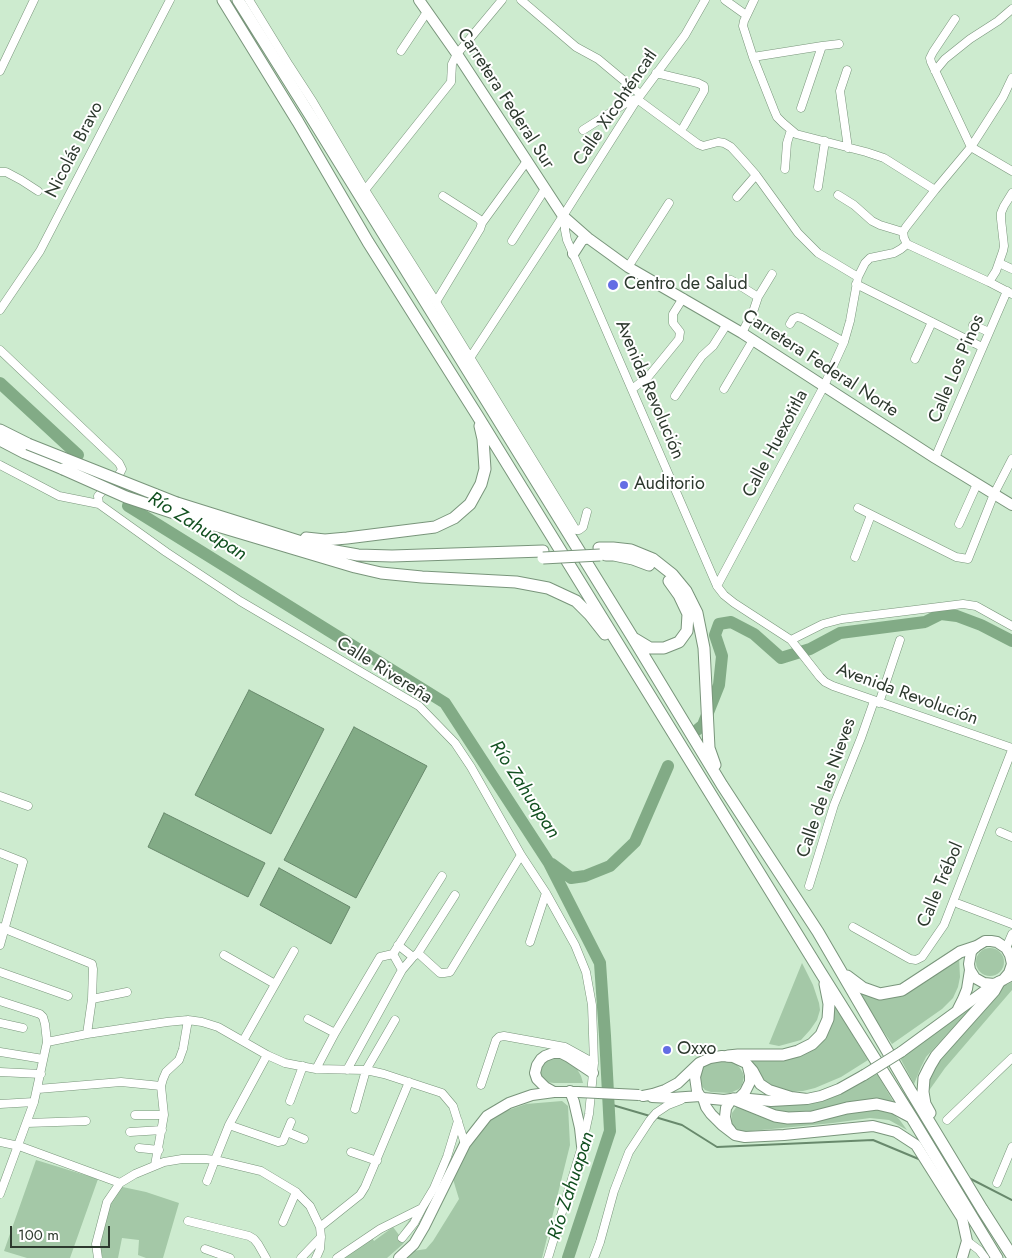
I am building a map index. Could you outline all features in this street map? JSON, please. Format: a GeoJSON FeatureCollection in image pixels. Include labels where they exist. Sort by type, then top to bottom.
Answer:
{"type":"FeatureCollection","features":[{"type":"Feature","properties":{"kind":"highway"},"geometry":{"type":"LineString","coordinates":[[223,0],[298,122],[368,242],[617,641],[997,1258]]}},
{"type":"Feature","properties":{"kind":"highway"},"geometry":{"type":"LineString","coordinates":[[238,0],[722,785],[818,932],[910,1090],[1012,1256]]}},
{"type":"Feature","properties":{"kind":"highway"},"geometry":{"type":"LineString","coordinates":[[276,535],[325,540],[347,538],[436,527],[454,518],[470,504],[482,484],[485,469],[483,438],[477,415]]}},
{"type":"Feature","properties":{"kind":"highway"},"geometry":{"type":"LineString","coordinates":[[0,430],[175,508],[355,567],[381,573],[516,582],[548,588],[576,601],[590,614],[607,636],[617,641]]}},
{"type":"Feature","properties":{"kind":"highway"},"geometry":{"type":"LineString","coordinates":[[0,440],[25,453],[126,497],[175,508],[324,549],[358,555],[392,556],[543,554]]}},
{"type":"Feature","properties":{"kind":"highway"},"geometry":{"type":"LineString","coordinates":[[330,559],[361,563],[385,563],[599,551],[613,548],[631,550],[653,559],[672,574],[686,591],[697,613],[704,648],[709,748],[722,785]]}},
{"type":"Feature","properties":{"kind":"highway"},"geometry":{"type":"LineString","coordinates":[[599,551],[633,559],[650,566],[664,576],[671,584],[679,595],[688,614],[687,631],[679,642],[664,648],[650,648],[633,638]]}},
{"type":"Feature","properties":{"kind":"highway"},"geometry":{"type":"LineString","coordinates":[[838,966],[849,979],[863,988],[880,994],[902,990],[960,952],[975,947]]}},
{"type":"Feature","properties":{"kind":"highway"},"geometry":{"type":"LineString","coordinates":[[728,1056],[783,1055],[806,1048],[817,1040],[827,1025],[829,1012],[826,989],[821,974]]}},
{"type":"Feature","properties":{"kind":"highway"},"geometry":{"type":"LineString","coordinates":[[943,1144],[937,1127],[925,1104],[923,1092],[924,1078],[936,1056],[1002,980]]}},
{"type":"Feature","properties":{"kind":"highway"},"geometry":{"type":"LineString","coordinates":[[734,1099],[768,1114],[782,1117],[805,1118],[847,1108],[877,1104],[894,1108],[912,1118]]}},
{"type":"Feature","properties":{"kind":"main road","name":"Carretera Federal Sur"},"geometry":{"type":"LineString","coordinates":[[419,0],[458,54],[564,217]]}},
{"type":"Feature","properties":{"kind":"main road","name":"Carretera Federal Norte"},"geometry":{"type":"LineString","coordinates":[[564,217],[588,238],[628,267],[742,333],[935,458],[1012,505]]}},
{"type":"Feature","properties":{"kind":"main road"},"geometry":{"type":"LineString","coordinates":[[573,254],[582,240],[588,238]]}},
{"type":"Feature","properties":{"kind":"main road"},"geometry":{"type":"LineString","coordinates":[[399,1258],[414,1244],[424,1228],[465,1144],[487,1116],[509,1104],[532,1096],[574,1091],[663,1098],[702,1097],[708,1100],[771,1101],[821,1096],[839,1089],[900,1052],[1002,980],[1007,976],[1011,968],[1009,950],[997,942],[980,943],[971,952],[968,964],[970,970],[975,978],[984,983],[1002,980]]}},
{"type":"Feature","properties":{"kind":"main road"},"geometry":{"type":"LineString","coordinates":[[956,1012],[963,999],[970,970]]}},
{"type":"Feature","properties":{"kind":"main road"},"geometry":{"type":"LineString","coordinates":[[554,1092],[537,1079],[537,1065],[544,1056],[553,1053],[561,1054],[593,1068]]}},
{"type":"Feature","properties":{"kind":"main road"},"geometry":{"type":"LineString","coordinates":[[641,1096],[671,1087],[684,1078],[699,1063],[710,1058],[728,1056],[742,1060],[750,1067],[760,1084],[770,1090],[791,1097],[806,1099]]}},
{"type":"Feature","properties":{"kind":"main road"},"geometry":{"type":"LineString","coordinates":[[733,1134],[727,1126],[725,1118],[727,1106],[747,1089],[750,1079],[748,1067],[742,1060]]}},
{"type":"Feature","properties":{"kind":"main road"},"geometry":{"type":"LineString","coordinates":[[699,1063],[695,1072],[695,1082],[706,1107],[733,1134],[741,1137],[761,1136],[873,1126],[896,1132],[916,1145],[962,1218],[967,1241],[962,1258]]}},
{"type":"Feature","properties":{"kind":"main road"},"geometry":{"type":"LineString","coordinates":[[574,1091],[574,1102],[582,1146]]}},
{"type":"Feature","properties":{"kind":"street"},"geometry":{"type":"LineString","coordinates":[[0,71],[34,0]]}},
{"type":"Feature","properties":{"kind":"street","name":"Nicolás Bravo"},"geometry":{"type":"LineString","coordinates":[[0,310],[40,251],[170,0]]}},
{"type":"Feature","properties":{"kind":"street"},"geometry":{"type":"LineString","coordinates":[[249,0],[576,530],[583,527],[587,512]]}},
{"type":"Feature","properties":{"kind":"street"},"geometry":{"type":"LineString","coordinates":[[365,190],[451,82],[452,64],[458,54],[502,0]]}},
{"type":"Feature","properties":{"kind":"street"},"geometry":{"type":"LineString","coordinates":[[521,0],[576,47],[598,60],[698,144],[703,146],[718,142],[731,147],[756,175],[798,233],[818,253],[857,280],[932,322],[982,347]]}},
{"type":"Feature","properties":{"kind":"street","name":"Calle Xicohténcatl"},"geometry":{"type":"LineString","coordinates":[[470,358],[564,217],[639,96],[685,35],[705,0]]}},
{"type":"Feature","properties":{"kind":"street"},"geometry":{"type":"LineString","coordinates":[[725,0],[745,18]]}},
{"type":"Feature","properties":{"kind":"street"},"geometry":{"type":"LineString","coordinates":[[754,0],[745,18],[744,28],[753,58],[777,117],[796,134],[884,158],[935,190]]}},
{"type":"Feature","properties":{"kind":"street"},"geometry":{"type":"LineString","coordinates":[[935,71],[945,59],[1012,9]]}},
{"type":"Feature","properties":{"kind":"street"},"geometry":{"type":"LineString","coordinates":[[401,51],[427,12]]}},
{"type":"Feature","properties":{"kind":"street"},"geometry":{"type":"LineString","coordinates":[[955,19],[930,58],[931,62],[972,147],[1012,171]]}},
{"type":"Feature","properties":{"kind":"street"},"geometry":{"type":"LineString","coordinates":[[753,58],[839,44]]}},
{"type":"Feature","properties":{"kind":"street"},"geometry":{"type":"LineString","coordinates":[[801,108],[822,46]]}},
{"type":"Feature","properties":{"kind":"street"},"geometry":{"type":"LineString","coordinates":[[848,70],[840,91],[848,148]]}},
{"type":"Feature","properties":{"kind":"street"},"geometry":{"type":"LineString","coordinates":[[656,73],[704,86],[704,91],[684,126]]}},
{"type":"Feature","properties":{"kind":"street"},"geometry":{"type":"LineString","coordinates":[[1010,292],[907,244],[903,232],[935,190],[972,147],[1012,78]]}},
{"type":"Feature","properties":{"kind":"street"},"geometry":{"type":"LineString","coordinates":[[583,130],[639,96]]}},
{"type":"Feature","properties":{"kind":"street"},"geometry":{"type":"LineString","coordinates":[[785,169],[791,130]]}},
{"type":"Feature","properties":{"kind":"street"},"geometry":{"type":"LineString","coordinates":[[818,187],[825,141]]}},
{"type":"Feature","properties":{"kind":"street"},"geometry":{"type":"LineString","coordinates":[[436,302],[482,223],[527,161]]}},
{"type":"Feature","properties":{"kind":"street"},"geometry":{"type":"LineString","coordinates":[[0,172],[6,172],[38,191]]}},
{"type":"Feature","properties":{"kind":"street"},"geometry":{"type":"LineString","coordinates":[[737,197],[756,175]]}},
{"type":"Feature","properties":{"kind":"street"},"geometry":{"type":"LineString","coordinates":[[512,241],[545,189]]}},
{"type":"Feature","properties":{"kind":"street"},"geometry":{"type":"LineString","coordinates":[[989,282],[1003,251],[1000,219],[1004,206],[1012,193]]}},
{"type":"Feature","properties":{"kind":"street"},"geometry":{"type":"LineString","coordinates":[[838,195],[854,205],[872,221],[903,232]]}},
{"type":"Feature","properties":{"kind":"street"},"geometry":{"type":"LineString","coordinates":[[443,196],[479,218],[482,223]]}},
{"type":"Feature","properties":{"kind":"street"},"geometry":{"type":"LineString","coordinates":[[628,267],[669,203]]}},
{"type":"Feature","properties":{"kind":"street","name":"Avenida Revolución"},"geometry":{"type":"LineString","coordinates":[[564,217],[567,240],[717,586],[724,595],[793,642],[825,682],[876,702],[1012,749]]}},
{"type":"Feature","properties":{"kind":"street","name":"Calle Huexotitla"},"geometry":{"type":"LineString","coordinates":[[717,586],[824,386],[844,342],[850,321],[857,280],[865,262],[870,258],[901,249],[907,244]]}},
{"type":"Feature","properties":{"kind":"street"},"geometry":{"type":"LineString","coordinates":[[999,263],[1012,269]]}},
{"type":"Feature","properties":{"kind":"street"},"geometry":{"type":"LineString","coordinates":[[742,333],[758,297],[772,274]]}},
{"type":"Feature","properties":{"kind":"street"},"geometry":{"type":"LineString","coordinates":[[731,280],[758,297]]}},
{"type":"Feature","properties":{"kind":"street","name":"Calle Los Pinos"},"geometry":{"type":"LineString","coordinates":[[935,458],[982,347],[1010,292]]}},
{"type":"Feature","properties":{"kind":"street"},"geometry":{"type":"LineString","coordinates":[[632,389],[648,377],[679,338],[680,332],[672,318],[682,298]]}},
{"type":"Feature","properties":{"kind":"street"},"geometry":{"type":"LineString","coordinates":[[790,324],[797,317],[802,318],[844,342]]}},
{"type":"Feature","properties":{"kind":"street"},"geometry":{"type":"LineString","coordinates":[[915,359],[932,322]]}},
{"type":"Feature","properties":{"kind":"street"},"geometry":{"type":"LineString","coordinates":[[675,396],[702,356],[714,346],[727,324]]}},
{"type":"Feature","properties":{"kind":"street"},"geometry":{"type":"LineString","coordinates":[[972,325],[989,332]]}},
{"type":"Feature","properties":{"kind":"street"},"geometry":{"type":"LineString","coordinates":[[724,389],[753,340]]}},
{"type":"Feature","properties":{"kind":"street"},"geometry":{"type":"LineString","coordinates":[[0,350],[119,463],[122,470],[98,496],[99,504],[59,496],[0,465]]}},
{"type":"Feature","properties":{"kind":"street"},"geometry":{"type":"LineString","coordinates":[[858,508],[956,557],[964,560],[968,559],[994,494],[1012,459]]}},
{"type":"Feature","properties":{"kind":"street"},"geometry":{"type":"LineString","coordinates":[[959,524],[977,484]]}},
{"type":"Feature","properties":{"kind":"street","name":"Calle Rivereña"},"geometry":{"type":"LineString","coordinates":[[99,504],[166,552],[240,601],[418,706],[454,743],[471,767],[575,945],[586,972],[592,1005],[593,1068],[590,1114],[548,1258]]}},
{"type":"Feature","properties":{"kind":"street"},"geometry":{"type":"LineString","coordinates":[[855,557],[871,515]]}},
{"type":"Feature","properties":{"kind":"street"},"geometry":{"type":"LineString","coordinates":[[793,642],[823,624],[842,619],[963,604],[976,606],[1012,626]]}},
{"type":"Feature","properties":{"kind":"street","name":"Calle de las Nieves"},"geometry":{"type":"LineString","coordinates":[[809,886],[834,805],[900,640]]}},
{"type":"Feature","properties":{"kind":"street","name":"Calle Trébol"},"geometry":{"type":"LineString","coordinates":[[853,928],[910,959],[916,960],[922,957],[944,925],[1012,749]]}},
{"type":"Feature","properties":{"kind":"street"},"geometry":{"type":"LineString","coordinates":[[1,799],[28,806]]}},
{"type":"Feature","properties":{"kind":"street"},"geometry":{"type":"LineString","coordinates":[[1000,832],[1012,836]]}},
{"type":"Feature","properties":{"kind":"street"},"geometry":{"type":"LineString","coordinates":[[0,854],[23,862],[2,928],[0,945]]}},
{"type":"Feature","properties":{"kind":"street"},"geometry":{"type":"LineString","coordinates":[[398,945],[440,973],[450,972],[521,855]]}},
{"type":"Feature","properties":{"kind":"street"},"geometry":{"type":"LineString","coordinates":[[316,1069],[380,957],[393,954],[442,876]]}},
{"type":"Feature","properties":{"kind":"street"},"geometry":{"type":"LineString","coordinates":[[530,942],[546,893]]}},
{"type":"Feature","properties":{"kind":"street"},"geometry":{"type":"LineString","coordinates":[[347,1070],[402,970],[415,955],[455,895]]}},
{"type":"Feature","properties":{"kind":"street"},"geometry":{"type":"LineString","coordinates":[[958,904],[1012,924]]}},
{"type":"Feature","properties":{"kind":"street"},"geometry":{"type":"LineString","coordinates":[[2,928],[92,964],[92,999],[87,1034]]}},
{"type":"Feature","properties":{"kind":"street"},"geometry":{"type":"LineString","coordinates":[[1009,950],[1012,934]]}},
{"type":"Feature","properties":{"kind":"street"},"geometry":{"type":"LineString","coordinates":[[243,1041],[294,951]]}},
{"type":"Feature","properties":{"kind":"street"},"geometry":{"type":"LineString","coordinates":[[393,954],[402,970]]}},
{"type":"Feature","properties":{"kind":"street"},"geometry":{"type":"LineString","coordinates":[[224,955],[275,984]]}},
{"type":"Feature","properties":{"kind":"street"},"geometry":{"type":"LineString","coordinates":[[0,972],[68,996]]}},
{"type":"Feature","properties":{"kind":"street"},"geometry":{"type":"LineString","coordinates":[[92,999],[127,992]]}},
{"type":"Feature","properties":{"kind":"street"},"geometry":{"type":"LineString","coordinates":[[0,1001],[40,1014],[43,1017],[47,1042],[34,1102],[0,1194]]}},
{"type":"Feature","properties":{"kind":"street"},"geometry":{"type":"LineString","coordinates":[[308,1019],[335,1033]]}},
{"type":"Feature","properties":{"kind":"street"},"geometry":{"type":"LineString","coordinates":[[155,1165],[164,1115],[161,1086],[166,1072],[178,1060],[188,1020]]}},
{"type":"Feature","properties":{"kind":"street"},"geometry":{"type":"LineString","coordinates":[[47,1042],[167,1022],[188,1020],[202,1022],[218,1027],[285,1063],[316,1069],[366,1070],[442,1093],[453,1106],[465,1144]]}},
{"type":"Feature","properties":{"kind":"street"},"geometry":{"type":"LineString","coordinates":[[354,1109],[366,1070],[394,1020]]}},
{"type":"Feature","properties":{"kind":"street"},"geometry":{"type":"LineString","coordinates":[[0,1023],[23,1028]]}},
{"type":"Feature","properties":{"kind":"street"},"geometry":{"type":"LineString","coordinates":[[481,1085],[496,1040],[504,1036],[565,1047],[593,1068]]}},
{"type":"Feature","properties":{"kind":"street"},"geometry":{"type":"LineString","coordinates":[[0,1052],[44,1059]]}},
{"type":"Feature","properties":{"kind":"street"},"geometry":{"type":"LineString","coordinates":[[207,1181],[229,1125],[267,1055]]}},
{"type":"Feature","properties":{"kind":"street"},"geometry":{"type":"LineString","coordinates":[[946,1120],[1012,1058]]}},
{"type":"Feature","properties":{"kind":"street"},"geometry":{"type":"LineString","coordinates":[[290,1101],[303,1066]]}},
{"type":"Feature","properties":{"kind":"street"},"geometry":{"type":"LineString","coordinates":[[0,1072],[41,1074]]}},
{"type":"Feature","properties":{"kind":"street"},"geometry":{"type":"LineString","coordinates":[[38,1089],[121,1082],[161,1086]]}},
{"type":"Feature","properties":{"kind":"street"},"geometry":{"type":"LineString","coordinates":[[320,1228],[360,1195],[365,1187],[409,1082]]}},
{"type":"Feature","properties":{"kind":"street"},"geometry":{"type":"LineString","coordinates":[[594,1258],[614,1190],[629,1152],[656,1113],[668,1104],[686,1098]]}},
{"type":"Feature","properties":{"kind":"street"},"geometry":{"type":"LineString","coordinates":[[0,1104],[34,1102]]}},
{"type":"Feature","properties":{"kind":"street"},"geometry":{"type":"LineString","coordinates":[[135,1115],[164,1115]]}},
{"type":"Feature","properties":{"kind":"street"},"geometry":{"type":"LineString","coordinates":[[27,1123],[86,1121]]}},
{"type":"Feature","properties":{"kind":"street"},"geometry":{"type":"LineString","coordinates":[[402,1238],[414,1223],[434,1188],[447,1157],[458,1121]]}},
{"type":"Feature","properties":{"kind":"street"},"geometry":{"type":"LineString","coordinates":[[229,1125],[278,1142],[283,1141],[291,1122]]}},
{"type":"Feature","properties":{"kind":"street"},"geometry":{"type":"LineString","coordinates":[[130,1132],[162,1130]]}},
{"type":"Feature","properties":{"kind":"street"},"geometry":{"type":"LineString","coordinates":[[287,1132],[304,1139]]}},
{"type":"Feature","properties":{"kind":"street"},"geometry":{"type":"LineString","coordinates":[[0,1142],[18,1146],[120,1182]]}},
{"type":"Feature","properties":{"kind":"street"},"geometry":{"type":"LineString","coordinates":[[139,1148],[158,1150]]}},
{"type":"Feature","properties":{"kind":"street"},"geometry":{"type":"LineString","coordinates":[[997,1183],[1012,1149]]}},
{"type":"Feature","properties":{"kind":"street"},"geometry":{"type":"LineString","coordinates":[[352,1152],[377,1161]]}},
{"type":"Feature","properties":{"kind":"street"},"geometry":{"type":"LineString","coordinates":[[98,1258],[96,1244],[107,1202],[120,1182],[155,1165],[182,1159],[215,1160],[261,1171],[296,1192],[310,1206],[320,1228],[320,1249],[316,1258]]}},
{"type":"Feature","properties":{"kind":"street"},"geometry":{"type":"LineString","coordinates":[[283,1222],[296,1192]]}},
{"type":"Feature","properties":{"kind":"street"},"geometry":{"type":"LineString","coordinates":[[337,1258],[380,1228],[422,1208]]}},
{"type":"Feature","properties":{"kind":"street"},"geometry":{"type":"LineString","coordinates":[[188,1222],[249,1236],[258,1244],[266,1258]]}},
{"type":"Feature","properties":{"kind":"street"},"geometry":{"type":"LineString","coordinates":[[301,1258],[321,1237]]}},
{"type":"Feature","properties":{"kind":"street"},"geometry":{"type":"LineString","coordinates":[[967,1241],[979,1250],[984,1258]]}},
{"type":"Feature","properties":{"kind":"street"},"geometry":{"type":"LineString","coordinates":[[205,1249],[230,1258]]}},
{"type":"Feature","properties":{"kind":"shaded area"},"geometry":{"type":"Polygon","coordinates":[[[249,690],[324,729],[271,834],[195,795],[249,690]]]}},
{"type":"Feature","properties":{"kind":"shaded area"},"geometry":{"type":"Polygon","coordinates":[[[354,727],[427,766],[356,898],[284,860],[354,727]]]}},
{"type":"Feature","properties":{"kind":"shaded area"},"geometry":{"type":"Polygon","coordinates":[[[164,813],[265,863],[248,897],[148,847],[164,813]]]}},
{"type":"Feature","properties":{"kind":"shaded area"},"geometry":{"type":"Polygon","coordinates":[[[279,868],[350,907],[331,944],[260,905],[279,868]]]}},
{"type":"Feature","properties":{"kind":"shaded area"},"geometry":{"type":"Polygon","coordinates":[[[990,948],[1000,952],[1004,962],[1000,972],[990,976],[980,972],[976,962],[980,952],[990,948]]]}},
{"type":"Feature","properties":{"kind":"shaded area"},"geometry":{"type":"Polygon","coordinates":[[[959,957],[960,977],[953,998],[942,1009],[892,1044],[856,991],[877,997],[959,957]]]}},
{"type":"Feature","properties":{"kind":"shaded area"},"geometry":{"type":"Polygon","coordinates":[[[802,963],[813,985],[819,1003],[820,1010],[817,1020],[801,1040],[779,1046],[769,1044],[802,963]]]}},
{"type":"Feature","properties":{"kind":"shaded area"},"geometry":{"type":"Polygon","coordinates":[[[1012,982],[1012,990],[945,1068],[928,1092],[929,1081],[933,1071],[943,1055],[997,991],[1012,982]]]}},
{"type":"Feature","properties":{"kind":"shaded area"},"geometry":{"type":"Polygon","coordinates":[[[981,997],[926,1057],[914,1084],[899,1056],[981,997]]]}},
{"type":"Feature","properties":{"kind":"shaded area"},"geometry":{"type":"Polygon","coordinates":[[[835,1006],[868,1060],[841,1077],[803,1091],[788,1092],[775,1089],[765,1081],[748,1057],[796,1055],[834,1013],[835,1006]]]}},
{"type":"Feature","properties":{"kind":"shaded area"},"geometry":{"type":"Polygon","coordinates":[[[555,1058],[569,1061],[577,1069],[583,1083],[554,1083],[542,1080],[539,1069],[547,1059],[555,1058]]]}},
{"type":"Feature","properties":{"kind":"shaded area"},"geometry":{"type":"Polygon","coordinates":[[[730,1061],[736,1064],[743,1073],[742,1085],[739,1089],[730,1093],[705,1090],[699,1083],[699,1069],[707,1062],[730,1061]]]}},
{"type":"Feature","properties":{"kind":"shaded area"},"geometry":{"type":"Polygon","coordinates":[[[877,1074],[896,1106],[792,1117],[763,1106],[793,1104],[845,1088],[877,1074]]]}},
{"type":"Feature","properties":{"kind":"shaded area"},"geometry":{"type":"Polygon","coordinates":[[[562,1101],[568,1106],[570,1145],[542,1258],[405,1258],[413,1251],[426,1249],[459,1199],[452,1176],[484,1125],[500,1113],[526,1104],[562,1101]]]}},
{"type":"Feature","properties":{"kind":"shaded area"},"geometry":{"type":"Polygon","coordinates":[[[737,1106],[772,1119],[868,1107],[892,1113],[907,1130],[889,1120],[870,1118],[741,1132],[735,1130],[731,1124],[732,1113],[737,1106]]]}},
{"type":"Feature","properties":{"kind":"shaded area"},"geometry":{"type":"Polygon","coordinates":[[[36,1160],[98,1179],[70,1258],[27,1258],[4,1251],[36,1160]]]}},
{"type":"Feature","properties":{"kind":"shaded area"},"geometry":{"type":"Polygon","coordinates":[[[118,1186],[146,1192],[179,1203],[163,1258],[146,1258],[138,1255],[139,1240],[122,1238],[118,1258],[103,1258],[99,1248],[109,1208],[118,1186]]]}},
{"type":"Feature","properties":{"kind":"shaded area"},"geometry":{"type":"Polygon","coordinates":[[[415,1212],[416,1223],[403,1244],[387,1258],[339,1258],[370,1235],[374,1241],[393,1227],[399,1235],[415,1212]]]}},
{"type":"Feature","properties":{"kind":"waterway","name":"Río Zahuapan"},"geometry":{"type":"LineString","coordinates":[[0,383],[78,455]]}},
{"type":"Feature","properties":{"kind":"waterway","name":"Río Zahuapan"},"geometry":{"type":"LineString","coordinates":[[128,506],[445,703],[549,863],[600,963],[610,1131],[568,1258]]}},
{"type":"Feature","properties":{"kind":"waterway"},"geometry":{"type":"LineString","coordinates":[[697,730],[703,725],[719,685],[722,656],[715,635],[719,624],[731,622],[754,634],[781,658],[810,649],[840,633],[925,622],[941,614],[957,616],[981,625],[1012,641]]}},
{"type":"Feature","properties":{"kind":"waterway"},"geometry":{"type":"LineString","coordinates":[[552,864],[571,878],[585,876],[610,866],[635,842],[668,766]]}},
{"type":"Feature","properties":{"kind":"waterway"},"geometry":{"type":"LineString","coordinates":[[609,1104],[650,1116]]}},
{"type":"Feature","properties":{"kind":"waterway"},"geometry":{"type":"LineString","coordinates":[[655,1117],[682,1125],[717,1147],[873,1140],[921,1160]]}},
{"type":"Feature","properties":{"kind":"waterway"},"geometry":{"type":"LineString","coordinates":[[967,1177],[1012,1200]]}},
{"type":"Feature","properties":{"kind":"place","name":"Centro de Salud"},"geometry":{"type":"Point","coordinates":[613,285]}},
{"type":"Feature","properties":{"kind":"place","name":"Auditorio"},"geometry":{"type":"Point","coordinates":[624,485]}},
{"type":"Feature","properties":{"kind":"place","name":"Oxxo"},"geometry":{"type":"Point","coordinates":[667,1050]}}]}
